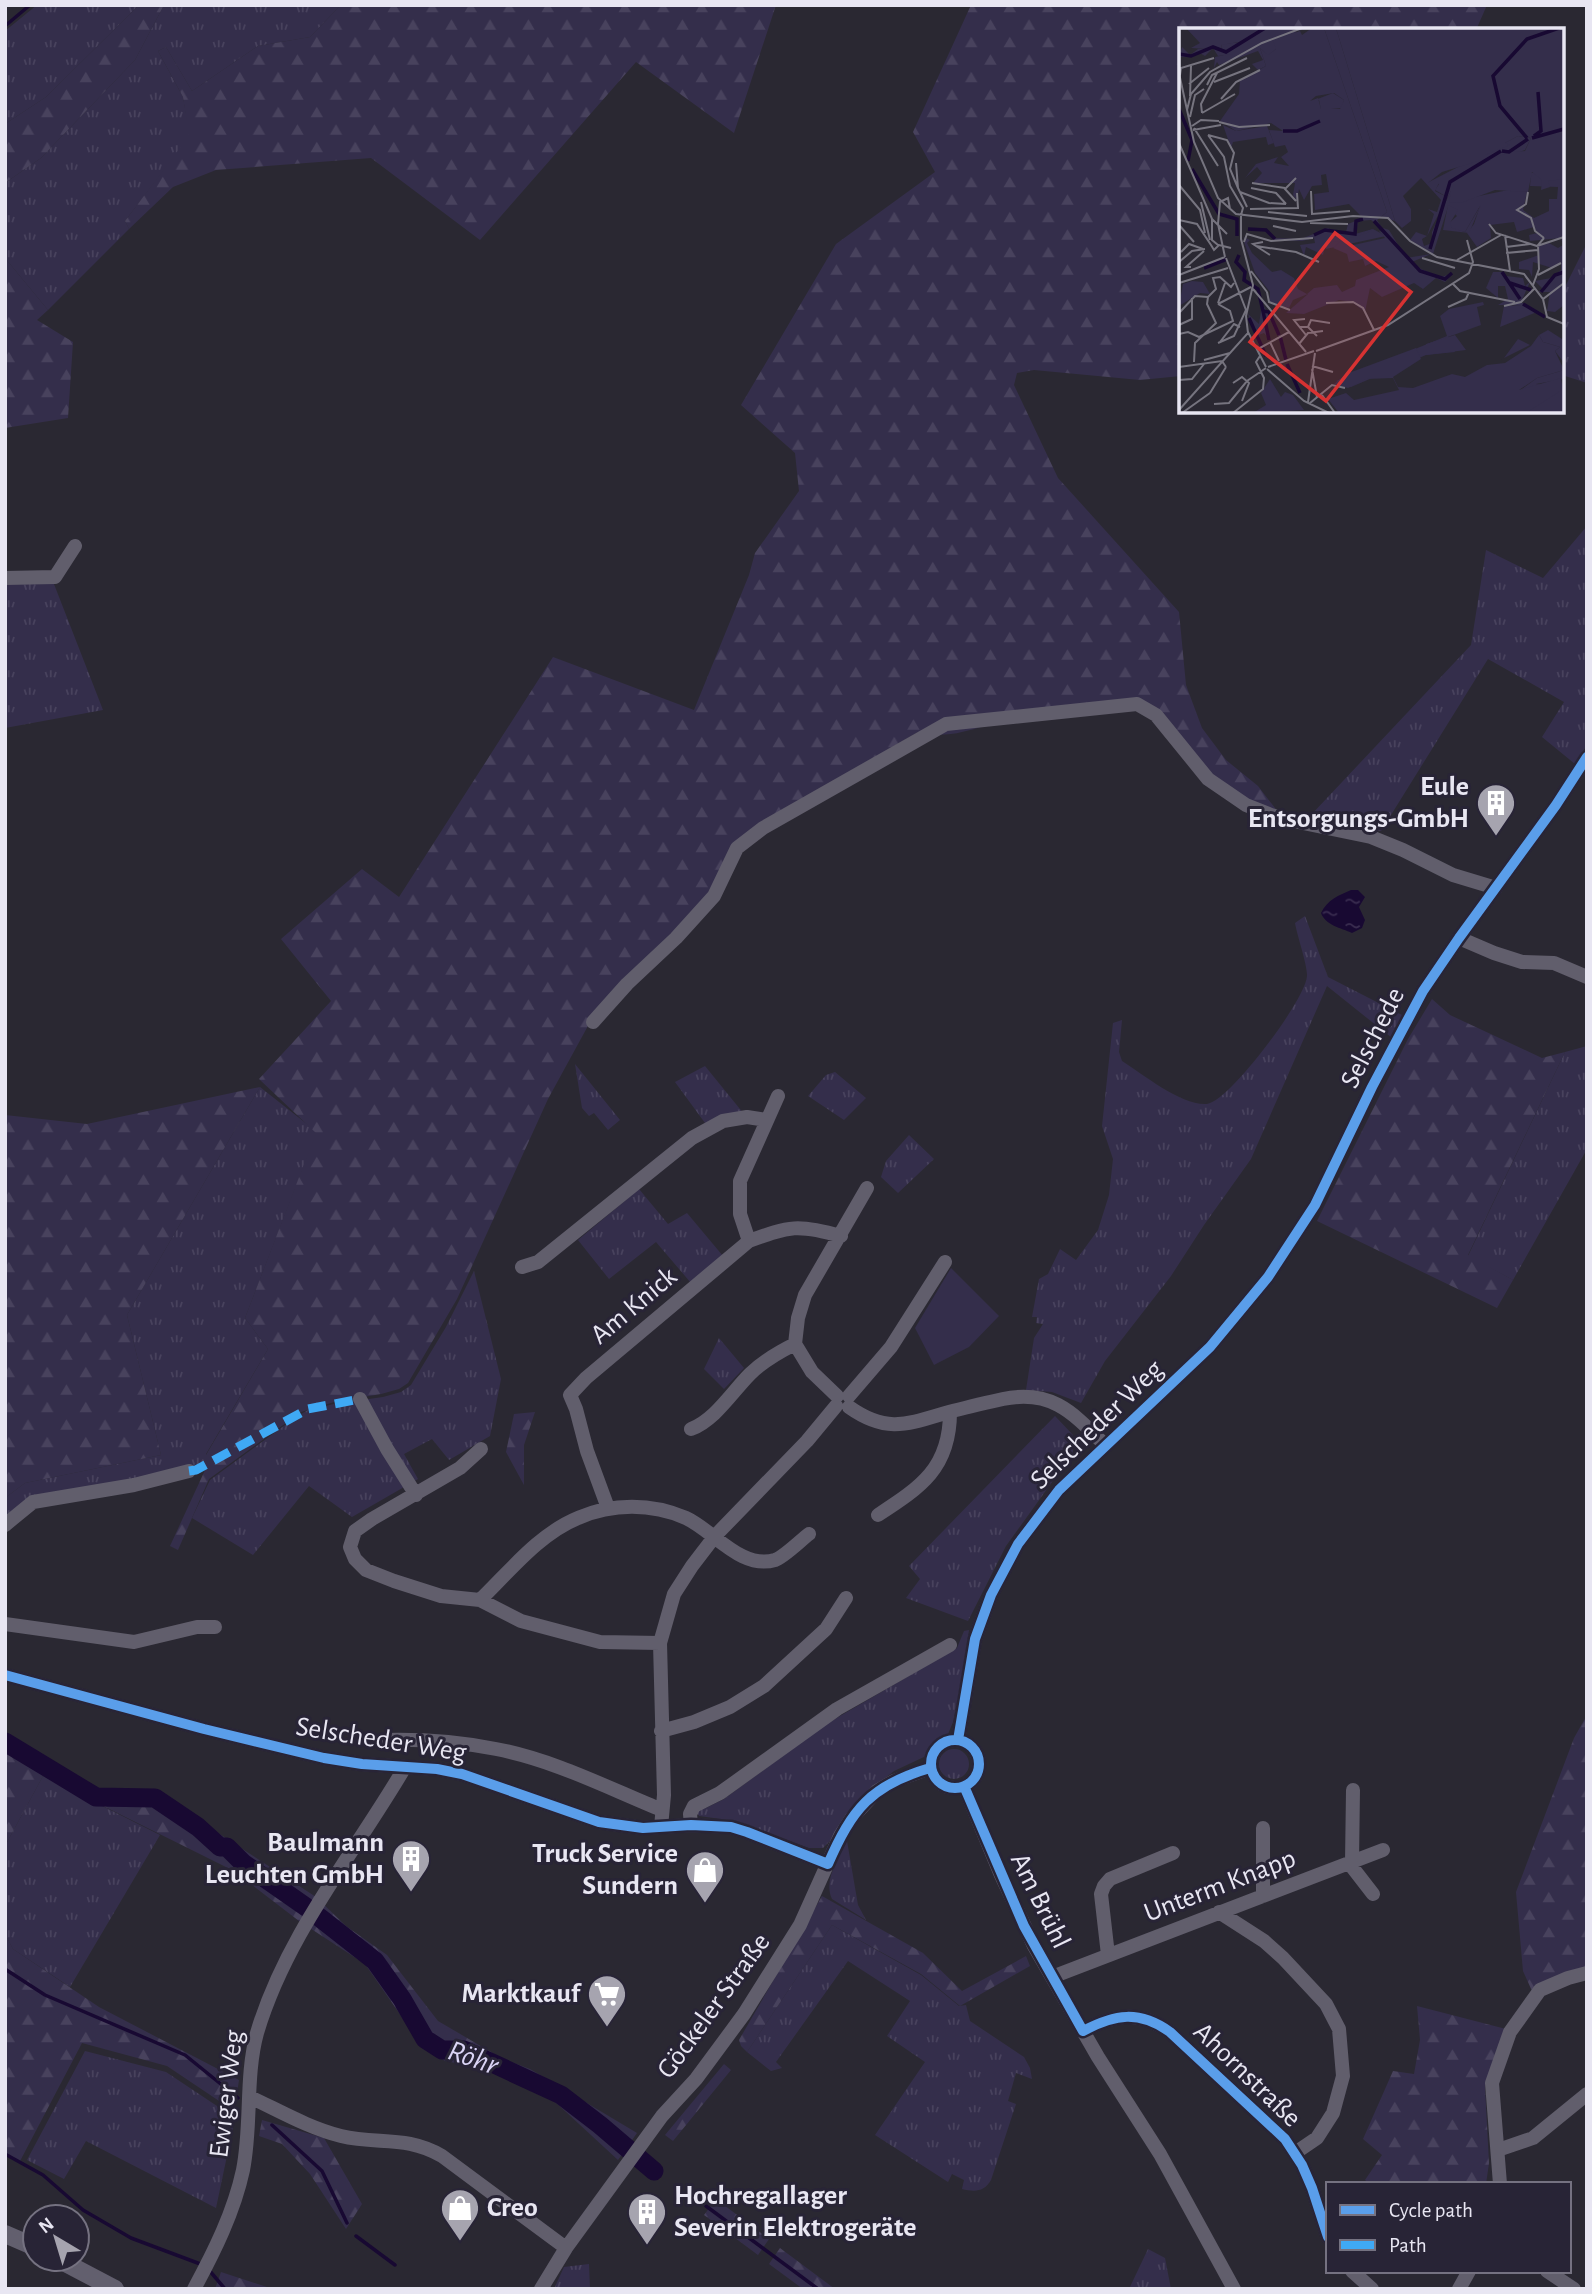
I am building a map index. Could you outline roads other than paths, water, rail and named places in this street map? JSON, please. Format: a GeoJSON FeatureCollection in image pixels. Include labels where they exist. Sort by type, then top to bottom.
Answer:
{"type":"FeatureCollection","features":[{"type":"Feature","properties":{"kind":"main road"},"geometry":{"type":"LineString","coordinates":[[85,2273],[115,2289]]}},
{"type":"Feature","properties":{"kind":"street"},"geometry":{"type":"LineString","coordinates":[[5,578],[55,577],[75,546]]}},
{"type":"Feature","properties":{"kind":"street"},"geometry":{"type":"LineString","coordinates":[[593,1022],[626,984],[676,938],[714,896],[737,848],[763,828],[946,724],[1137,704],[1156,715],[1208,779],[1246,805],[1270,815],[1371,837],[1454,876],[1496,888]]}},
{"type":"Feature","properties":{"kind":"street","name":"Selschede"},"geometry":{"type":"LineString","coordinates":[[1210,1347],[1268,1277],[1315,1205],[1423,991],[1458,938],[1556,805],[1587,757]]}},
{"type":"Feature","properties":{"kind":"street"},"geometry":{"type":"LineString","coordinates":[[1458,938],[1522,962],[1554,963],[1587,976]]}},
{"type":"Feature","properties":{"kind":"street"},"geometry":{"type":"LineString","coordinates":[[748,1241],[740,1214],[740,1181],[778,1096]]}},
{"type":"Feature","properties":{"kind":"street"},"geometry":{"type":"LineString","coordinates":[[522,1267],[538,1262],[692,1138],[723,1121],[747,1117],[767,1120]]}},
{"type":"Feature","properties":{"kind":"street"},"geometry":{"type":"LineString","coordinates":[[867,1188],[805,1295],[797,1318],[795,1344],[812,1372],[864,1418],[890,1425],[909,1424],[1013,1397],[1038,1397],[1069,1410],[1105,1445]]}},
{"type":"Feature","properties":{"kind":"street","name":"Am Knick"},"geometry":{"type":"LineString","coordinates":[[608,1508],[570,1395],[586,1378],[748,1241],[782,1229],[809,1227],[841,1236]]}},
{"type":"Feature","properties":{"kind":"street"},"geometry":{"type":"LineString","coordinates":[[661,1827],[664,1795],[660,1643],[674,1594],[715,1536],[807,1441],[891,1347],[945,1262]]}},
{"type":"Feature","properties":{"kind":"street"},"geometry":{"type":"LineString","coordinates":[[691,1429],[703,1424],[752,1372],[777,1352],[795,1344]]}},
{"type":"Feature","properties":{"kind":"street","name":"Selscheder Weg"},"geometry":{"type":"LineString","coordinates":[[958,1740],[975,1639],[991,1595],[1018,1544],[1059,1490],[1210,1347]]}},
{"type":"Feature","properties":{"kind":"street"},"geometry":{"type":"LineString","coordinates":[[360,1399],[416,1495]]}},
{"type":"Feature","properties":{"kind":"street"},"geometry":{"type":"LineString","coordinates":[[878,1515],[923,1483],[935,1469],[948,1440],[950,1412]]}},
{"type":"Feature","properties":{"kind":"street"},"geometry":{"type":"LineString","coordinates":[[481,1449],[460,1468],[355,1531],[350,1547],[355,1559],[366,1570],[394,1581],[440,1596],[480,1600],[522,1620],[600,1642],[660,1643]]}},
{"type":"Feature","properties":{"kind":"street"},"geometry":{"type":"LineString","coordinates":[[5,1525],[33,1502],[134,1485],[189,1471]]}},
{"type":"Feature","properties":{"kind":"street"},"geometry":{"type":"LineString","coordinates":[[480,1600],[539,1543],[559,1528],[576,1518],[608,1508],[635,1506],[661,1509],[688,1519],[750,1560],[776,1560],[809,1534]]}},
{"type":"Feature","properties":{"kind":"street"},"geometry":{"type":"LineString","coordinates":[[661,1731],[694,1722],[730,1707],[764,1686],[826,1629],[846,1598]]}},
{"type":"Feature","properties":{"kind":"street"},"geometry":{"type":"LineString","coordinates":[[5,1624],[134,1642],[197,1627],[215,1627]]}},
{"type":"Feature","properties":{"kind":"street"},"geometry":{"type":"LineString","coordinates":[[691,1825],[690,1814],[694,1806],[720,1793],[837,1709],[950,1645]]}},
{"type":"Feature","properties":{"kind":"street","name":"Selscheder Weg"},"geometry":{"type":"LineString","coordinates":[[5,1675],[204,1729],[324,1758],[462,1774],[599,1822],[624,1826],[691,1825],[731,1828],[828,1864]]}},
{"type":"Feature","properties":{"kind":"street"},"geometry":{"type":"LineString","coordinates":[[384,1740],[421,1739],[497,1749],[570,1772],[662,1810]]}},
{"type":"Feature","properties":{"kind":"street"},"geometry":{"type":"LineString","coordinates":[[950,1740],[958,1740],[972,1747],[979,1765],[975,1777],[964,1786],[954,1788],[940,1783],[930,1768],[936,1748],[950,1740]]}},
{"type":"Feature","properties":{"kind":"street","name":"Ewiger Weg"},"geometry":{"type":"LineString","coordinates":[[194,2289],[220,2237],[242,2172],[252,2060],[257,2035],[279,1974],[306,1924],[405,1767]]}},
{"type":"Feature","properties":{"kind":"street","name":"Göckeler Straße"},"geometry":{"type":"LineString","coordinates":[[541,2289],[566,2248],[662,2116],[696,2079],[744,2014],[800,1925],[840,1836],[862,1805],[877,1791],[894,1781],[930,1768]]}},
{"type":"Feature","properties":{"kind":"street","name":"Am Brühl"},"geometry":{"type":"LineString","coordinates":[[964,1786],[1024,1926],[1083,2031],[1160,2154],[1234,2289]]}},
{"type":"Feature","properties":{"kind":"street"},"geometry":{"type":"LineString","coordinates":[[1353,1790],[1350,1862],[1373,1894]]}},
{"type":"Feature","properties":{"kind":"street"},"geometry":{"type":"LineString","coordinates":[[1263,1828],[1263,1896]]}},
{"type":"Feature","properties":{"kind":"street","name":"Unterm Knapp"},"geometry":{"type":"LineString","coordinates":[[1052,1978],[1384,1850]]}},
{"type":"Feature","properties":{"kind":"street","name":"Unterm Knapp"},"geometry":{"type":"LineString","coordinates":[[1108,1955],[1101,1894],[1104,1886],[1110,1879],[1173,1853]]}},
{"type":"Feature","properties":{"kind":"street"},"geometry":{"type":"LineString","coordinates":[[1219,1912],[1264,1941],[1283,1958],[1326,2004],[1339,2029],[1343,2076],[1334,2113],[1317,2138],[1295,2153]]}},
{"type":"Feature","properties":{"kind":"street"},"geometry":{"type":"LineString","coordinates":[[1500,2182],[1492,2083],[1510,2032],[1539,1990],[1587,1973]]}},
{"type":"Feature","properties":{"kind":"street","name":"Ahornstraße"},"geometry":{"type":"LineString","coordinates":[[1083,2031],[1101,2021],[1121,2016],[1143,2018],[1161,2026],[1177,2038],[1285,2138],[1312,2188],[1326,2231]]}},
{"type":"Feature","properties":{"kind":"street"},"geometry":{"type":"LineString","coordinates":[[1498,2150],[1533,2138],[1587,2094]]}},
{"type":"Feature","properties":{"kind":"street"},"geometry":{"type":"LineString","coordinates":[[250,2097],[333,2134],[426,2146],[566,2248]]}},
{"type":"Feature","properties":{"kind":"street"},"geometry":{"type":"LineString","coordinates":[[1354,2273],[1372,2289]]}},
{"type":"Feature","properties":{"kind":"street"},"geometry":{"type":"LineString","coordinates":[[1460,2289],[1468,2273]]}},
{"type":"Feature","properties":{"kind":"street"},"geometry":{"type":"LineString","coordinates":[[1550,2273],[1574,2289]]}},
{"type":"Feature","properties":{"kind":"water"},"geometry":{"type":"Polygon","coordinates":[[[1351,890],[1358,890],[1365,897],[1359,907],[1365,920],[1362,928],[1352,933],[1330,923],[1321,913],[1330,901],[1351,890]]]}},
{"type":"Feature","properties":{"kind":"waterway"},"geometry":{"type":"LineString","coordinates":[[5,26],[30,5]]}},
{"type":"Feature","properties":{"kind":"waterway","name":"Röhr"},"geometry":{"type":"LineString","coordinates":[[5,1742],[96,1797],[155,1798],[198,1827],[220,1847],[227,1847],[243,1863],[306,1907]]}},
{"type":"Feature","properties":{"kind":"waterway","name":"Röhr"},"geometry":{"type":"LineString","coordinates":[[319,1917],[375,1961],[402,1999],[425,2039],[442,2050],[464,2050],[561,2095],[654,2171]]}},
{"type":"Feature","properties":{"kind":"waterway"},"geometry":{"type":"LineString","coordinates":[[5,1969],[45,1995],[185,2055],[238,2098]]}},
{"type":"Feature","properties":{"kind":"waterway"},"geometry":{"type":"LineString","coordinates":[[272,2125],[322,2171],[347,2223]]}},
{"type":"Feature","properties":{"kind":"waterway"},"geometry":{"type":"LineString","coordinates":[[5,2154],[43,2175],[83,2210],[131,2238],[203,2265]]}},
{"type":"Feature","properties":{"kind":"waterway","name":"Röhr"},"geometry":{"type":"LineString","coordinates":[[706,2206],[818,2289]]}},
{"type":"Feature","properties":{"kind":"waterway"},"geometry":{"type":"LineString","coordinates":[[356,2236],[395,2265]]}},
{"type":"Feature","properties":{"kind":"waterway"},"geometry":{"type":"LineString","coordinates":[[209,2270],[225,2289]]}},
{"type":"Feature","properties":{"kind":"place","name":"Eule Entsorgungs-GmbH"},"geometry":{"type":"Point","coordinates":[1496,837]}},
{"type":"Feature","properties":{"kind":"place","name":"Baulmann Leuchten GmbH"},"geometry":{"type":"Point","coordinates":[411,1893]}},
{"type":"Feature","properties":{"kind":"place","name":"Truck Service Sundern"},"geometry":{"type":"Point","coordinates":[705,1904]}},
{"type":"Feature","properties":{"kind":"place","name":"Marktkauf"},"geometry":{"type":"Point","coordinates":[607,2028]}},
{"type":"Feature","properties":{"kind":"place","name":"Creo"},"geometry":{"type":"Point","coordinates":[460,2242]}},
{"type":"Feature","properties":{"kind":"place","name":"Hochregallager Severin Elektrogeräte"},"geometry":{"type":"Point","coordinates":[647,2246]}}]}
